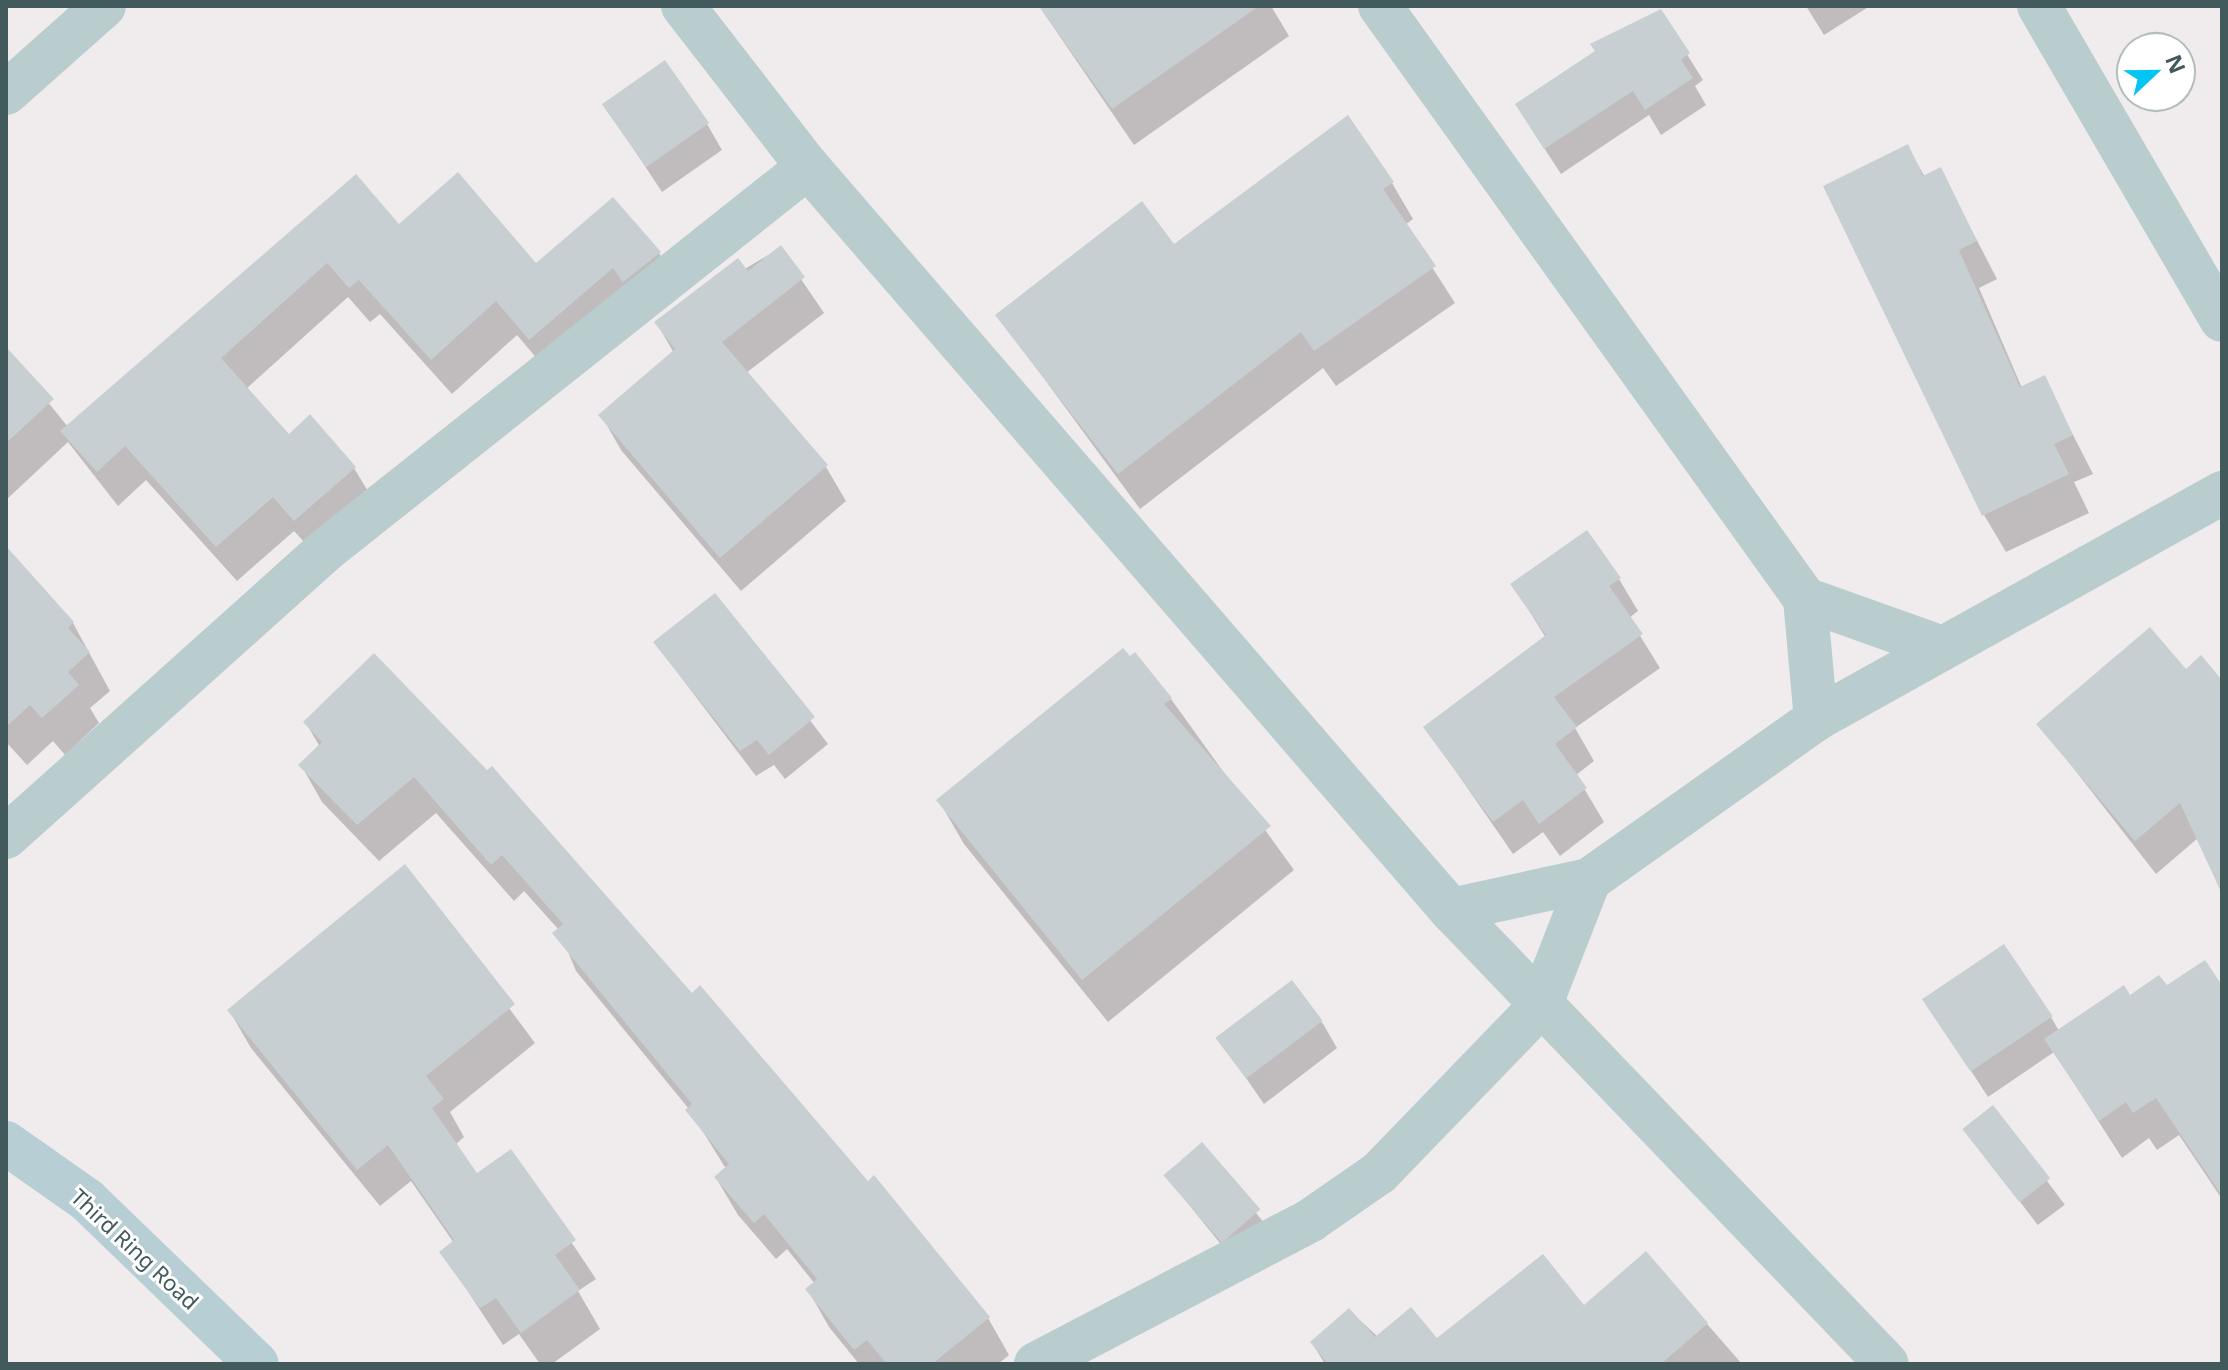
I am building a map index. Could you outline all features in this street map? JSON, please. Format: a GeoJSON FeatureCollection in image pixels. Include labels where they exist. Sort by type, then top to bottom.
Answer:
{"type":"FeatureCollection","features":[{"type":"Feature","properties":{"kind":"street"},"geometry":{"type":"LineString","coordinates":[[6,93],[104,6]]}},
{"type":"Feature","properties":{"kind":"street"},"geometry":{"type":"LineString","coordinates":[[683,6],[808,167],[1451,910],[1887,1364]]}},
{"type":"Feature","properties":{"kind":"street"},"geometry":{"type":"LineString","coordinates":[[1380,6],[1805,599],[1816,719]]}},
{"type":"Feature","properties":{"kind":"street"},"geometry":{"type":"LineString","coordinates":[[2039,6],[2222,320]]}},
{"type":"Feature","properties":{"kind":"street"},"geometry":{"type":"LineString","coordinates":[[6,837],[327,549],[808,167]]}},
{"type":"Feature","properties":{"kind":"street"},"geometry":{"type":"LineString","coordinates":[[1451,910],[1589,880],[1816,719],[1940,647],[2222,493]]}},
{"type":"Feature","properties":{"kind":"street"},"geometry":{"type":"LineString","coordinates":[[1805,599],[1940,647]]}},
{"type":"Feature","properties":{"kind":"street"},"geometry":{"type":"LineString","coordinates":[[1036,1364],[1311,1220],[1379,1173],[1540,1006],[1589,880]]}},
{"type":"Feature","properties":{"kind":"street","name":"Third Ring Road"},"geometry":{"type":"LineString","coordinates":[[6,1143],[87,1200],[257,1364]]}},
{"type":"Feature","properties":{"kind":"building"},"geometry":{"type":"Polygon","coordinates":[[[1039,6],[1259,6],[1112,109],[1039,6]]]}},
{"type":"Feature","properties":{"kind":"building"},"geometry":{"type":"Polygon","coordinates":[[[1661,9],[1690,53],[1681,60],[1693,78],[1645,110],[1633,91],[1544,149],[1515,104],[1595,51],[1590,44],[1661,9]]]}},
{"type":"Feature","properties":{"kind":"building"},"geometry":{"type":"Polygon","coordinates":[[[665,60],[709,123],[646,167],[602,104],[665,60]]]}},
{"type":"Feature","properties":{"kind":"building"},"geometry":{"type":"Polygon","coordinates":[[[1348,115],[1394,182],[1383,189],[1436,266],[1314,351],[1301,332],[1118,474],[995,315],[1142,201],[1174,244],[1348,115]]]}},
{"type":"Feature","properties":{"kind":"building"},"geometry":{"type":"Polygon","coordinates":[[[1908,144],[1923,176],[1941,167],[1977,241],[1959,250],[2020,387],[2045,375],[2073,435],[2054,444],[2069,474],[1982,516],[1823,186],[1908,144]]]}},
{"type":"Feature","properties":{"kind":"building"},"geometry":{"type":"Polygon","coordinates":[[[458,172],[536,263],[613,197],[661,252],[623,282],[613,268],[529,340],[496,301],[431,360],[359,280],[349,288],[327,263],[221,358],[289,434],[310,414],[356,467],[294,521],[273,497],[216,547],[125,446],[97,472],[60,431],[356,174],[399,224],[458,172]]]}},
{"type":"Feature","properties":{"kind":"building"},"geometry":{"type":"Polygon","coordinates":[[[781,245],[805,277],[722,342],[828,465],[720,558],[598,415],[675,349],[654,322],[738,258],[748,271],[781,245]]]}},
{"type":"Feature","properties":{"kind":"building"},"geometry":{"type":"Polygon","coordinates":[[[6,347],[54,399],[6,443],[6,347]]]}},
{"type":"Feature","properties":{"kind":"building"},"geometry":{"type":"Polygon","coordinates":[[[1587,530],[1621,578],[1609,586],[1643,634],[1554,697],[1577,727],[1555,744],[1587,788],[1539,824],[1523,800],[1493,822],[1423,727],[1546,635],[1510,584],[1587,530]]]}},
{"type":"Feature","properties":{"kind":"building"},"geometry":{"type":"Polygon","coordinates":[[[6,546],[74,622],[68,628],[90,652],[68,672],[79,685],[42,718],[30,705],[6,727],[6,546]]]}},
{"type":"Feature","properties":{"kind":"building"},"geometry":{"type":"Polygon","coordinates":[[[715,593],[815,717],[769,755],[757,740],[740,751],[653,642],[715,593]]]}},
{"type":"Feature","properties":{"kind":"building"},"geometry":{"type":"Polygon","coordinates":[[[2150,627],[2186,669],[2201,655],[2222,680],[2222,894],[2180,803],[2135,841],[2036,724],[2150,627]]]}},
{"type":"Feature","properties":{"kind":"building"},"geometry":{"type":"Polygon","coordinates":[[[1123,648],[1130,656],[1135,652],[1172,698],[1164,704],[1271,826],[1082,980],[936,800],[1123,648]]]}},
{"type":"Feature","properties":{"kind":"building"},"geometry":{"type":"Polygon","coordinates":[[[374,653],[487,770],[492,766],[692,993],[700,985],[868,1181],[874,1175],[990,1317],[932,1364],[887,1364],[867,1340],[854,1350],[805,1289],[817,1279],[764,1214],[754,1223],[714,1177],[729,1164],[685,1110],[692,1104],[552,933],[563,924],[502,855],[491,865],[414,777],[357,825],[298,765],[322,742],[303,722],[374,653]]]}},
{"type":"Feature","properties":{"kind":"building"},"geometry":{"type":"Polygon","coordinates":[[[405,864],[515,1004],[426,1076],[444,1099],[432,1108],[477,1173],[511,1149],[576,1240],[555,1255],[580,1290],[521,1333],[496,1298],[480,1308],[439,1252],[454,1240],[388,1145],[357,1170],[227,1010],[405,864]]]}},
{"type":"Feature","properties":{"kind":"building"},"geometry":{"type":"Polygon","coordinates":[[[2004,944],[2053,1016],[1971,1071],[1922,999],[2004,944]]]}},
{"type":"Feature","properties":{"kind":"building"},"geometry":{"type":"Polygon","coordinates":[[[2205,960],[2222,985],[2222,1196],[2156,1098],[2133,1113],[2126,1102],[2099,1121],[2044,1039],[2124,985],[2130,995],[2159,975],[2167,985],[2205,960]]]}},
{"type":"Feature","properties":{"kind":"building"},"geometry":{"type":"Polygon","coordinates":[[[1292,980],[1323,1021],[1246,1079],[1215,1038],[1292,980]]]}},
{"type":"Feature","properties":{"kind":"building"},"geometry":{"type":"Polygon","coordinates":[[[1993,1105],[2050,1178],[2020,1202],[1962,1129],[1993,1105]]]}},
{"type":"Feature","properties":{"kind":"building"},"geometry":{"type":"Polygon","coordinates":[[[1202,1142],[1260,1209],[1222,1243],[1164,1175],[1202,1142]]]}},
{"type":"Feature","properties":{"kind":"building"},"geometry":{"type":"Polygon","coordinates":[[[1646,1251],[1708,1323],[1661,1364],[1328,1364],[1310,1342],[1349,1308],[1375,1337],[1411,1307],[1437,1338],[1543,1254],[1584,1305],[1646,1251]]]}}]}
